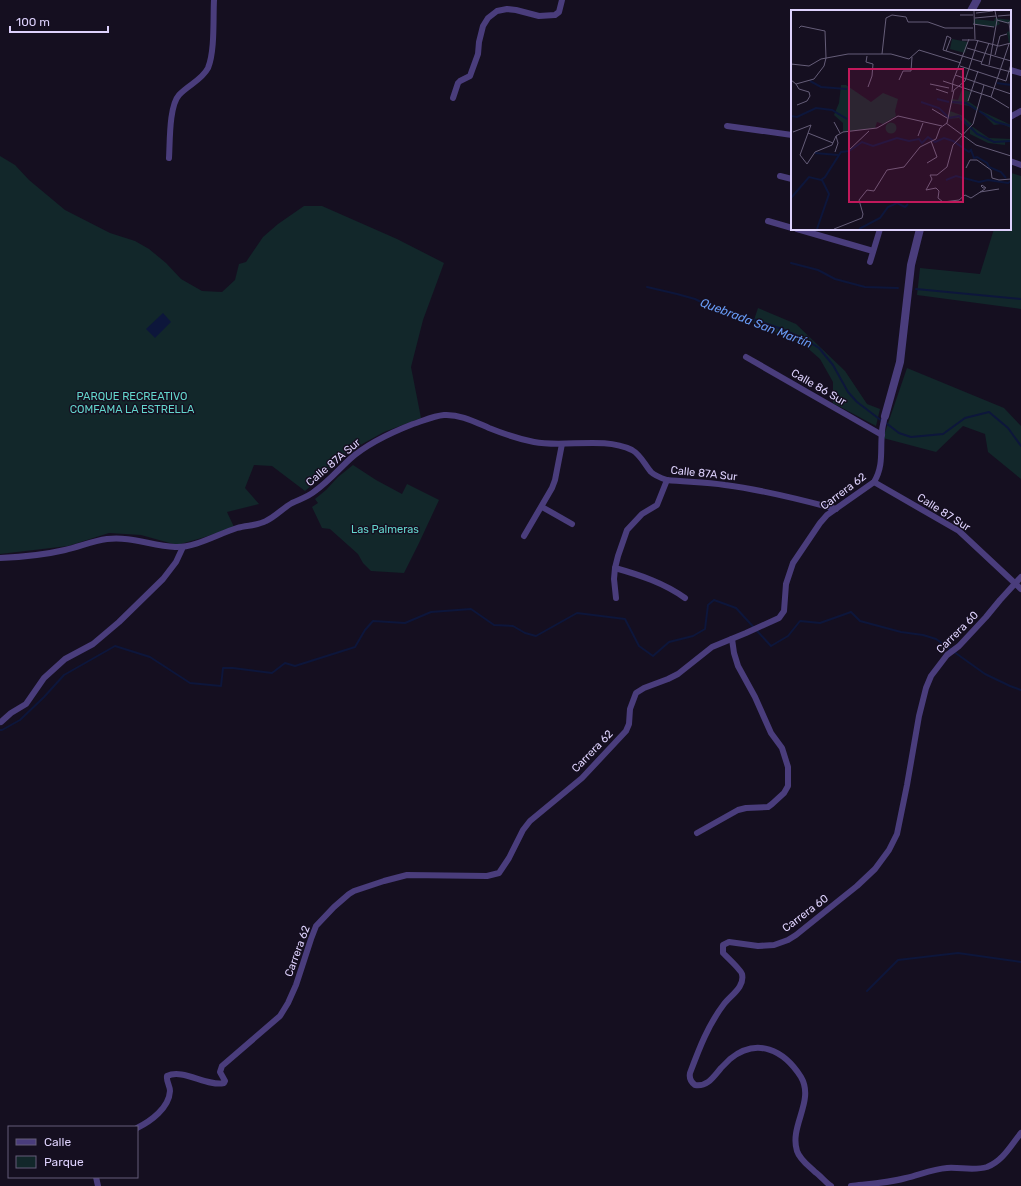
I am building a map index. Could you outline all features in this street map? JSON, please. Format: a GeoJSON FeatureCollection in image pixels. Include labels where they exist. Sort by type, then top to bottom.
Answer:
{"type":"FeatureCollection","features":[{"type":"Feature","properties":{"kind":"street"},"geometry":{"type":"LineString","coordinates":[[169,158],[172,108],[175,100],[179,94],[202,75],[209,66],[213,37],[214,0]]}},
{"type":"Feature","properties":{"kind":"street"},"geometry":{"type":"LineString","coordinates":[[453,98],[460,81],[470,76],[478,54],[483,26],[488,18],[497,11],[507,9],[539,16],[555,15],[559,12],[562,0]]}},
{"type":"Feature","properties":{"kind":"street"},"geometry":{"type":"LineString","coordinates":[[972,10],[977,0]]}},
{"type":"Feature","properties":{"kind":"street"},"geometry":{"type":"LineString","coordinates":[[1011,70],[1021,73]]}},
{"type":"Feature","properties":{"kind":"street"},"geometry":{"type":"LineString","coordinates":[[1011,116],[1021,111]]}},
{"type":"Feature","properties":{"kind":"street"},"geometry":{"type":"LineString","coordinates":[[727,126],[791,135]]}},
{"type":"Feature","properties":{"kind":"street"},"geometry":{"type":"LineString","coordinates":[[1011,161],[1021,165]]}},
{"type":"Feature","properties":{"kind":"street"},"geometry":{"type":"LineString","coordinates":[[780,176],[791,179]]}},
{"type":"Feature","properties":{"kind":"street"},"geometry":{"type":"LineString","coordinates":[[768,221],[791,228]]}},
{"type":"Feature","properties":{"kind":"street"},"geometry":{"type":"LineString","coordinates":[[800,230],[874,251]]}},
{"type":"Feature","properties":{"kind":"street"},"geometry":{"type":"LineString","coordinates":[[870,262],[880,230]]}},
{"type":"Feature","properties":{"kind":"street","name":"Carrera 62"},"geometry":{"type":"LineString","coordinates":[[138,1127],[152,1119],[164,1107],[170,1091],[166,1079],[168,1075],[178,1074],[217,1084],[225,1082],[220,1072],[222,1066],[284,1011],[296,985],[316,926],[343,898],[354,891],[402,876],[487,876],[498,873],[506,864],[523,830],[530,821],[582,778],[626,732],[629,724],[630,709],[636,693],[644,688],[678,674],[712,647],[752,631],[779,618],[784,611],[786,584],[793,564],[820,523],[827,515],[874,482],[880,471],[883,426],[900,362],[911,265],[921,230]]}},
{"type":"Feature","properties":{"kind":"street","name":"Calle 86 Sur"},"geometry":{"type":"LineString","coordinates":[[746,357],[882,435]]}},
{"type":"Feature","properties":{"kind":"street","name":"Calle 87A Sur"},"geometry":{"type":"LineString","coordinates":[[0,558],[28,556],[66,550],[95,541],[108,539],[135,540],[183,547],[236,528],[264,522],[292,503],[315,492],[350,459],[378,439],[436,416],[445,415],[468,419],[505,434],[533,442],[547,444],[608,444],[631,450],[638,455],[658,477],[667,480],[724,484],[797,498],[836,509]]}},
{"type":"Feature","properties":{"kind":"street"},"geometry":{"type":"LineString","coordinates":[[524,536],[542,507],[555,480],[562,444]]}},
{"type":"Feature","properties":{"kind":"street"},"geometry":{"type":"LineString","coordinates":[[616,598],[614,579],[615,568],[628,530],[642,514],[656,505],[667,480]]}},
{"type":"Feature","properties":{"kind":"street","name":"Calle 87 Sur"},"geometry":{"type":"LineString","coordinates":[[874,482],[959,531],[1018,584],[1021,589]]}},
{"type":"Feature","properties":{"kind":"street"},"geometry":{"type":"LineString","coordinates":[[542,507],[572,524]]}},
{"type":"Feature","properties":{"kind":"street"},"geometry":{"type":"LineString","coordinates":[[1,722],[11,713],[26,704],[44,678],[65,659],[93,644],[119,622],[163,579],[176,562],[183,547]]}},
{"type":"Feature","properties":{"kind":"street"},"geometry":{"type":"LineString","coordinates":[[615,568],[658,582],[685,598]]}},
{"type":"Feature","properties":{"kind":"street","name":"Carrera 60"},"geometry":{"type":"LineString","coordinates":[[831,1186],[802,1160],[797,1151],[796,1134],[804,1101],[805,1088],[794,1067],[784,1057],[775,1051],[761,1048],[742,1051],[731,1058],[710,1081],[700,1086],[692,1083],[689,1077],[706,1033],[724,1004],[740,987],[742,972],[723,953],[723,945],[730,942],[758,946],[774,945],[788,940],[866,880],[875,869],[889,850],[896,834],[907,785],[919,716],[926,688],[931,676],[936,668],[950,653],[1018,584],[1021,577]]}},
{"type":"Feature","properties":{"kind":"street"},"geometry":{"type":"LineString","coordinates":[[697,833],[738,810],[768,807],[784,793],[788,786],[788,767],[782,748],[772,733],[738,666],[734,654],[732,639]]}},
{"type":"Feature","properties":{"kind":"street"},"geometry":{"type":"LineString","coordinates":[[851,1186],[904,1178],[928,1171],[948,1168],[987,1167],[1006,1154],[1021,1133]]}},
{"type":"Feature","properties":{"kind":"green space","name":"PARQUE RECREATIVO COMFAMA LA ESTRELLA"},"geometry":{"type":"Polygon","coordinates":[[[0,156],[15,165],[29,180],[65,210],[110,233],[135,241],[149,249],[166,263],[181,279],[202,291],[222,292],[235,280],[239,264],[246,262],[263,237],[278,224],[304,206],[322,206],[397,239],[444,263],[423,320],[411,367],[421,418],[384,432],[353,449],[305,491],[272,466],[254,465],[245,488],[259,504],[227,512],[234,527],[205,537],[177,545],[141,535],[109,533],[68,546],[0,554],[0,156]]]}},
{"type":"Feature","properties":{"kind":"green space"},"geometry":{"type":"Polygon","coordinates":[[[1011,173],[1021,176],[1021,309],[917,295],[920,268],[980,274],[994,230],[1011,230],[1011,173]]]}},
{"type":"Feature","properties":{"kind":"green space"},"geometry":{"type":"Polygon","coordinates":[[[758,308],[796,324],[845,371],[867,404],[880,409],[876,426],[833,403],[833,382],[820,359],[803,344],[753,323],[758,308]]]}},
{"type":"Feature","properties":{"kind":"green space"},"geometry":{"type":"Polygon","coordinates":[[[907,368],[1004,408],[1021,426],[1021,479],[988,452],[985,434],[963,426],[936,452],[883,438],[907,368]]]}},
{"type":"Feature","properties":{"kind":"green space","name":"Las Palmeras"},"geometry":{"type":"Polygon","coordinates":[[[353,465],[402,494],[407,484],[439,500],[404,573],[371,571],[363,563],[358,554],[330,529],[322,528],[312,507],[318,503],[315,499],[353,465]]]}},
{"type":"Feature","properties":{"kind":"water"},"geometry":{"type":"Polygon","coordinates":[[[163,313],[171,322],[155,338],[146,329],[163,313]]]}},
{"type":"Feature","properties":{"kind":"waterway"},"geometry":{"type":"LineString","coordinates":[[791,263],[818,270],[835,279],[865,287],[898,288]]}},
{"type":"Feature","properties":{"kind":"waterway","name":"Quebrada San Martín"},"geometry":{"type":"LineString","coordinates":[[647,287],[695,299],[720,311],[744,316],[782,329],[806,340],[819,348],[833,365],[848,392],[857,402],[882,421]]}},
{"type":"Feature","properties":{"kind":"waterway"},"geometry":{"type":"LineString","coordinates":[[916,289],[1021,299]]}},
{"type":"Feature","properties":{"kind":"waterway","name":"Quebrada San Martín"},"geometry":{"type":"LineString","coordinates":[[886,423],[899,433],[911,437],[943,434],[965,418],[989,412],[1008,428],[1021,446]]}},
{"type":"Feature","properties":{"kind":"waterway"},"geometry":{"type":"LineString","coordinates":[[0,730],[20,720],[64,675],[115,646],[150,657],[190,683],[221,686],[223,668],[272,673],[285,663],[295,666],[355,647],[365,630],[373,621],[405,623],[431,612],[471,609],[494,625],[513,626],[525,633],[536,636],[577,613],[625,619],[639,646],[653,656],[669,642],[693,636],[705,629],[708,605],[714,600],[736,608],[771,646],[788,636],[800,621],[820,623],[851,612],[860,621],[901,632],[923,635],[936,639],[985,674],[1021,690]]}},
{"type":"Feature","properties":{"kind":"waterway"},"geometry":{"type":"LineString","coordinates":[[867,991],[898,960],[958,953],[1021,962]]}}]}
